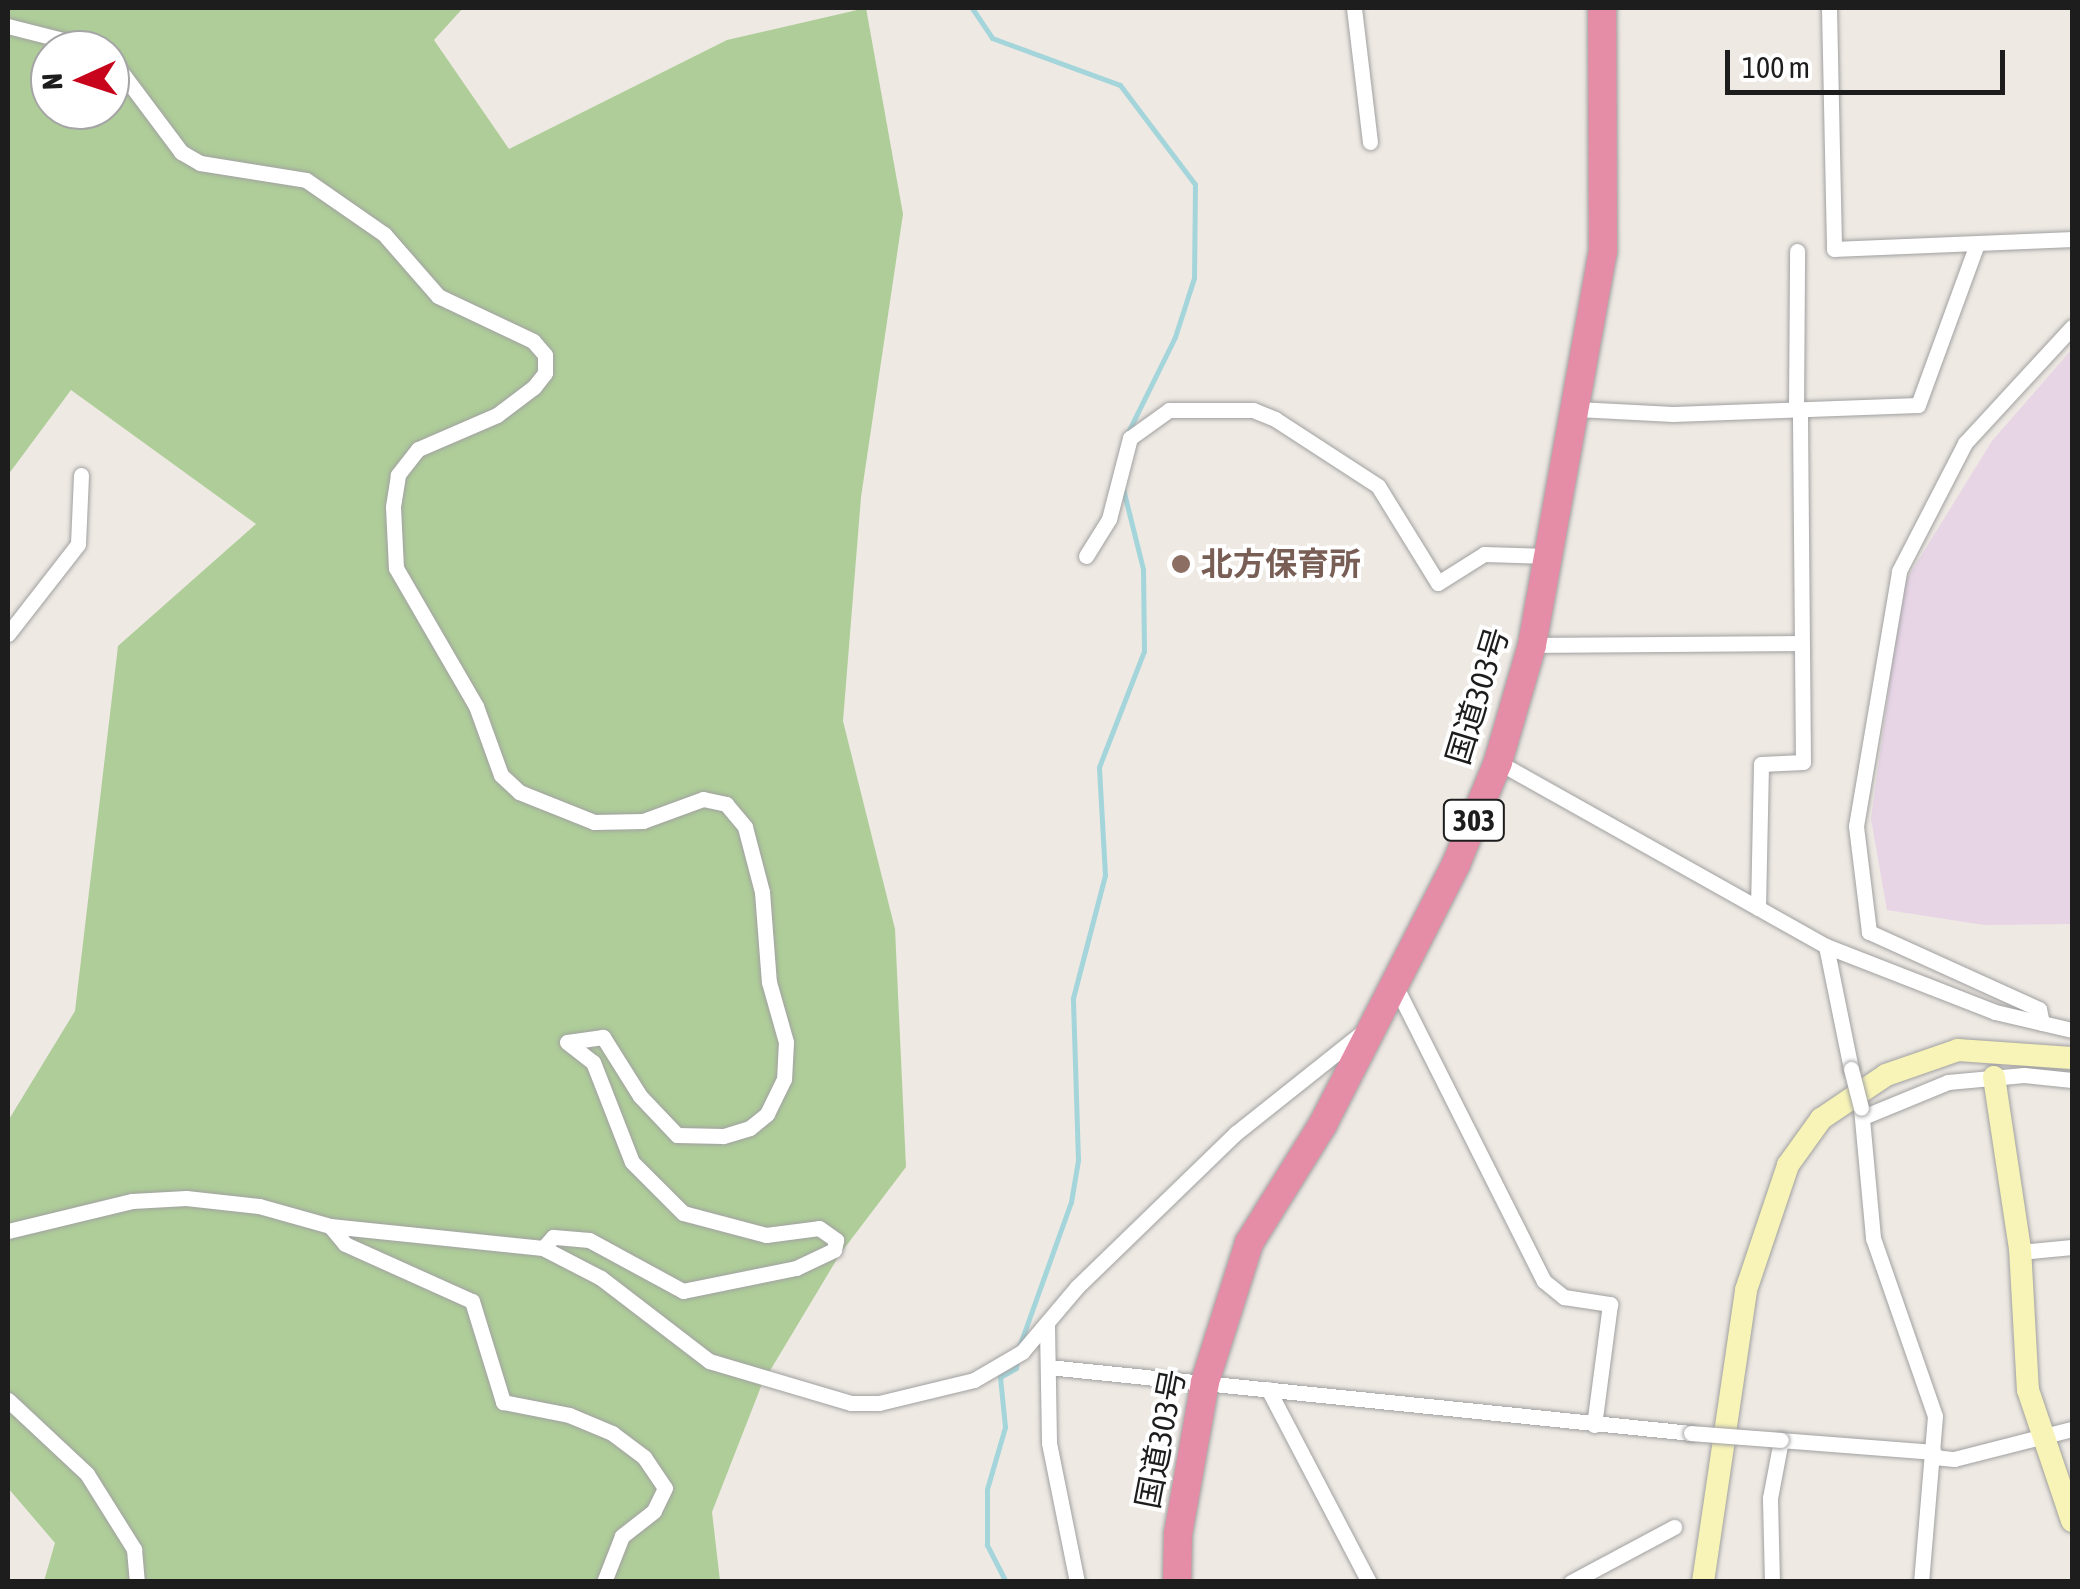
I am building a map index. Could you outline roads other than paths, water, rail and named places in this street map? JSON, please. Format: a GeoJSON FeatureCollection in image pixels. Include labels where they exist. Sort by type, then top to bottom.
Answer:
{"type":"FeatureCollection","features":[{"type":"Feature","properties":{"kind":"highway","name":"国道303号"},"geometry":{"type":"LineString","coordinates":[[1177,1582],[1178,1534],[1205,1382],[1249,1243],[1323,1124],[1366,1030],[1456,864],[1498,762],[1532,645],[1603,252],[1602,8]]}},
{"type":"Feature","properties":{"kind":"street"},"geometry":{"type":"LineString","coordinates":[[1354,8],[1370,142]]}},
{"type":"Feature","properties":{"kind":"street"},"geometry":{"type":"LineString","coordinates":[[1830,8],[1834,249],[2072,239]]}},
{"type":"Feature","properties":{"kind":"street"},"geometry":{"type":"LineString","coordinates":[[130,84],[181,152],[200,162],[306,180],[384,234],[438,296],[534,341],[545,355],[545,373],[534,387],[497,415],[418,450],[398,475],[392,507],[396,568],[476,706],[501,775],[519,792],[594,822],[643,821],[703,799],[726,804],[745,827],[762,892],[769,982],[786,1042],[784,1079],[767,1114],[750,1128],[724,1136],[677,1135],[640,1096],[603,1037],[567,1042],[593,1062],[632,1162],[682,1213],[766,1235],[819,1228],[836,1240],[834,1250],[796,1268],[752,1272],[683,1291],[589,1240],[552,1237],[544,1248]]}},
{"type":"Feature","properties":{"kind":"street"},"geometry":{"type":"LineString","coordinates":[[1576,409],[1798,410],[1918,404],[1978,244]]}},
{"type":"Feature","properties":{"kind":"street"},"geometry":{"type":"LineString","coordinates":[[1758,908],[1761,764],[1803,762],[1797,251]]}},
{"type":"Feature","properties":{"kind":"street"},"geometry":{"type":"LineString","coordinates":[[2042,1023],[2039,1009],[1869,932],[1856,826],[1899,571],[1965,443],[2072,327]]}},
{"type":"Feature","properties":{"kind":"street"},"geometry":{"type":"LineString","coordinates":[[1086,556],[1109,519],[1130,438],[1169,410],[1253,410],[1274,419],[1378,486],[1438,583],[1484,554],[1549,556]]}},
{"type":"Feature","properties":{"kind":"street"},"geometry":{"type":"LineString","coordinates":[[8,634],[78,544],[81,476]]}},
{"type":"Feature","properties":{"kind":"street"},"geometry":{"type":"LineString","coordinates":[[1532,645],[1800,643]]}},
{"type":"Feature","properties":{"kind":"street"},"geometry":{"type":"LineString","coordinates":[[1498,762],[1826,946],[1996,1012],[2072,1030]]}},
{"type":"Feature","properties":{"kind":"street"},"geometry":{"type":"LineString","coordinates":[[1826,946],[1862,1112],[1873,1238],[1930,1398],[1934,1455],[1922,1582]]}},
{"type":"Feature","properties":{"kind":"street"},"geometry":{"type":"LineString","coordinates":[[1389,988],[1400,995],[1544,1281],[1564,1297],[1610,1304],[1594,1424]]}},
{"type":"Feature","properties":{"kind":"street"},"geometry":{"type":"LineString","coordinates":[[8,1231],[132,1200],[186,1198],[259,1206],[330,1226],[544,1248],[602,1278],[709,1361],[851,1404],[974,1380],[1022,1352],[1048,1326],[1077,1287],[1236,1133],[1366,1030]]}},
{"type":"Feature","properties":{"kind":"street"},"geometry":{"type":"LineString","coordinates":[[1703,1582],[1746,1290],[1788,1165],[1821,1119],[1886,1075],[1958,1050],[2072,1058]]}},
{"type":"Feature","properties":{"kind":"street"},"geometry":{"type":"LineString","coordinates":[[1862,1112],[1948,1082],[1994,1077],[2072,1080]]}},
{"type":"Feature","properties":{"kind":"street"},"geometry":{"type":"LineString","coordinates":[[1994,1077],[2020,1252],[2028,1390],[2072,1521]]}},
{"type":"Feature","properties":{"kind":"street"},"geometry":{"type":"LineString","coordinates":[[330,1226],[345,1244],[472,1301],[503,1402],[569,1415],[644,1456],[665,1488],[654,1511],[622,1536],[604,1582]]}},
{"type":"Feature","properties":{"kind":"street"},"geometry":{"type":"LineString","coordinates":[[2020,1252],[2072,1247]]}},
{"type":"Feature","properties":{"kind":"street"},"geometry":{"type":"LineString","coordinates":[[1048,1326],[1049,1443],[1077,1582]]}},
{"type":"Feature","properties":{"kind":"street"},"geometry":{"type":"LineString","coordinates":[[1048,1367],[1954,1459],[2072,1429]]}},
{"type":"Feature","properties":{"kind":"street"},"geometry":{"type":"LineString","coordinates":[[1268,1390],[1369,1582]]}},
{"type":"Feature","properties":{"kind":"street"},"geometry":{"type":"LineString","coordinates":[[8,1400],[87,1474],[134,1549],[137,1582]]}},
{"type":"Feature","properties":{"kind":"street"},"geometry":{"type":"LineString","coordinates":[[1772,1582],[1770,1498],[1781,1440]]}},
{"type":"Feature","properties":{"kind":"street"},"geometry":{"type":"LineString","coordinates":[[1571,1582],[1674,1528]]}},
{"type":"Feature","properties":{"kind":"waterway"},"geometry":{"type":"LineString","coordinates":[[972,8],[992,38],[1120,85],[1195,184],[1194,278],[1175,337],[1127,434]]}},
{"type":"Feature","properties":{"kind":"waterway"},"geometry":{"type":"LineString","coordinates":[[1019,1347],[1071,1202],[1078,1160],[1073,998],[1105,875],[1099,767],[1144,651],[1143,569],[1123,489]]}},
{"type":"Feature","properties":{"kind":"waterway"},"geometry":{"type":"LineString","coordinates":[[1006,1582],[987,1545],[987,1489],[1005,1427],[1000,1377],[1016,1368],[1017,1358]]}},
{"type":"Feature","properties":{"kind":"place","name":"北方保育所"},"geometry":{"type":"Point","coordinates":[1181,564]}}]}
